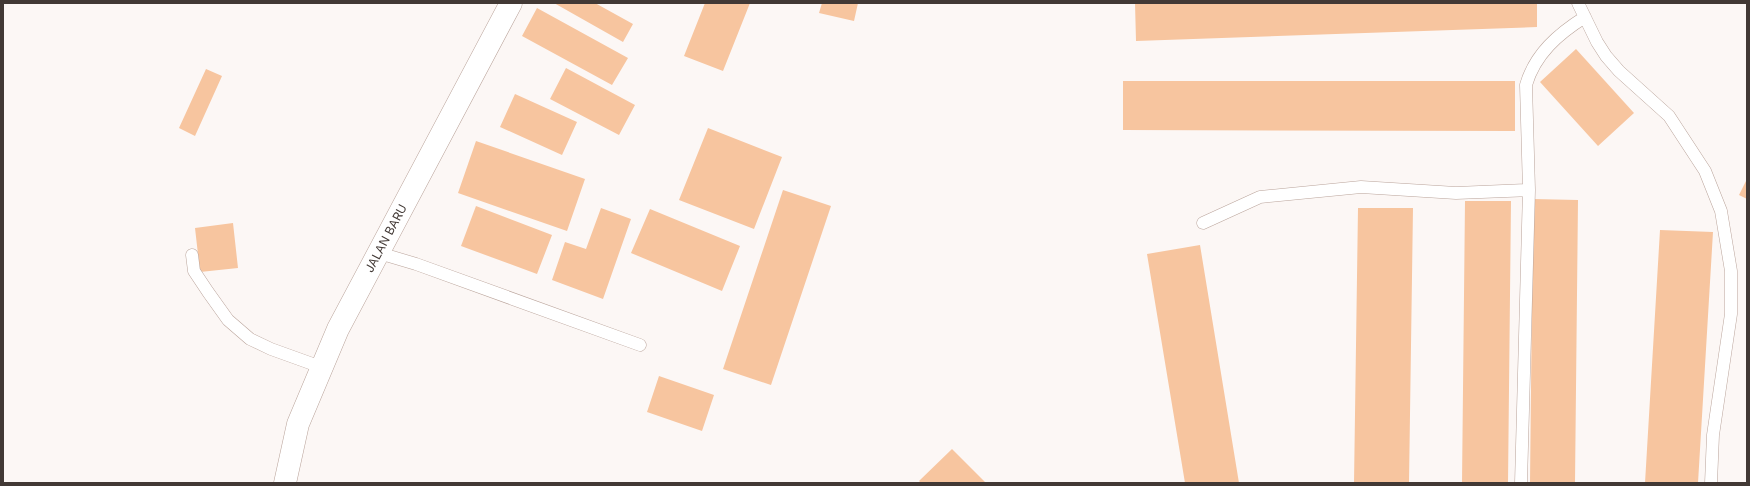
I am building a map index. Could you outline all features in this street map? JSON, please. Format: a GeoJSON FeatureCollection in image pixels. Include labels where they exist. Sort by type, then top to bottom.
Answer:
{"type":"FeatureCollection","features":[{"type":"Feature","properties":{"kind":"street","name":"JALAN BARU"},"geometry":{"type":"LineString","coordinates":[[285,483],[298,424],[338,329],[511,3]]}},
{"type":"Feature","properties":{"kind":"lane"},"geometry":{"type":"LineString","coordinates":[[1578,3],[1597,42],[1619,71],[1669,116],[1705,171],[1721,211],[1731,271],[1731,314],[1713,435],[1711,483]]}},
{"type":"Feature","properties":{"kind":"lane"},"geometry":{"type":"LineString","coordinates":[[1521,483],[1529,190],[1525,101],[1526,85],[1536,61],[1563,31],[1585,17]]}},
{"type":"Feature","properties":{"kind":"lane"},"geometry":{"type":"LineString","coordinates":[[1203,223],[1260,197],[1268,196],[1361,187],[1456,193],[1529,190]]}},
{"type":"Feature","properties":{"kind":"lane"},"geometry":{"type":"LineString","coordinates":[[379,253],[431,270],[640,345]]}},
{"type":"Feature","properties":{"kind":"lane"},"geometry":{"type":"LineString","coordinates":[[192,256],[194,271],[208,292],[228,320],[250,339],[271,349],[321,367]]}},
{"type":"Feature","properties":{"kind":"building"},"geometry":{"type":"Polygon","coordinates":[[[554,3],[595,3],[633,24],[623,42],[554,3]]]}},
{"type":"Feature","properties":{"kind":"building"},"geometry":{"type":"Polygon","coordinates":[[[705,3],[750,3],[723,71],[684,56],[705,3]]]}},
{"type":"Feature","properties":{"kind":"building"},"geometry":{"type":"Polygon","coordinates":[[[822,3],[858,3],[854,21],[819,13],[822,3]]]}},
{"type":"Feature","properties":{"kind":"building"},"geometry":{"type":"Polygon","coordinates":[[[1135,3],[1537,3],[1537,27],[1136,41],[1135,3]]]}},
{"type":"Feature","properties":{"kind":"building"},"geometry":{"type":"Polygon","coordinates":[[[537,8],[628,58],[612,85],[522,36],[537,8]]]}},
{"type":"Feature","properties":{"kind":"building"},"geometry":{"type":"Polygon","coordinates":[[[1576,49],[1634,113],[1598,146],[1540,82],[1576,49]]]}},
{"type":"Feature","properties":{"kind":"building"},"geometry":{"type":"Polygon","coordinates":[[[566,68],[635,105],[619,135],[550,99],[566,68]]]}},
{"type":"Feature","properties":{"kind":"building"},"geometry":{"type":"Polygon","coordinates":[[[206,69],[222,76],[195,136],[179,128],[206,69]]]}},
{"type":"Feature","properties":{"kind":"building"},"geometry":{"type":"Polygon","coordinates":[[[1123,81],[1515,81],[1515,131],[1123,130],[1123,81]]]}},
{"type":"Feature","properties":{"kind":"building"},"geometry":{"type":"Polygon","coordinates":[[[515,94],[577,122],[562,155],[500,127],[515,94]]]}},
{"type":"Feature","properties":{"kind":"building"},"geometry":{"type":"Polygon","coordinates":[[[708,128],[782,157],[754,229],[679,200],[708,128]]]}},
{"type":"Feature","properties":{"kind":"building"},"geometry":{"type":"Polygon","coordinates":[[[476,141],[585,179],[567,231],[458,193],[476,141]]]}},
{"type":"Feature","properties":{"kind":"building"},"geometry":{"type":"Polygon","coordinates":[[[1747,179],[1747,199],[1739,195],[1747,179]]]}},
{"type":"Feature","properties":{"kind":"building"},"geometry":{"type":"Polygon","coordinates":[[[783,190],[831,206],[771,385],[723,369],[783,190]]]}},
{"type":"Feature","properties":{"kind":"building"},"geometry":{"type":"Polygon","coordinates":[[[1533,199],[1578,200],[1575,483],[1530,483],[1533,199]]]}},
{"type":"Feature","properties":{"kind":"building"},"geometry":{"type":"Polygon","coordinates":[[[1465,201],[1511,201],[1508,483],[1462,483],[1465,201]]]}},
{"type":"Feature","properties":{"kind":"building"},"geometry":{"type":"Polygon","coordinates":[[[476,206],[552,235],[537,274],[461,246],[476,206]]]}},
{"type":"Feature","properties":{"kind":"building"},"geometry":{"type":"Polygon","coordinates":[[[601,208],[631,219],[603,299],[552,280],[565,242],[586,249],[601,208]]]}},
{"type":"Feature","properties":{"kind":"building"},"geometry":{"type":"Polygon","coordinates":[[[1358,208],[1413,208],[1409,483],[1354,483],[1358,208]]]}},
{"type":"Feature","properties":{"kind":"building"},"geometry":{"type":"Polygon","coordinates":[[[650,209],[740,246],[722,291],[631,253],[650,209]]]}},
{"type":"Feature","properties":{"kind":"building"},"geometry":{"type":"Polygon","coordinates":[[[233,223],[238,268],[200,272],[195,228],[233,223]]]}},
{"type":"Feature","properties":{"kind":"building"},"geometry":{"type":"Polygon","coordinates":[[[1660,230],[1713,232],[1698,483],[1645,483],[1660,230]]]}},
{"type":"Feature","properties":{"kind":"building"},"geometry":{"type":"Polygon","coordinates":[[[1200,245],[1239,483],[1185,483],[1147,254],[1200,245]]]}},
{"type":"Feature","properties":{"kind":"building"},"geometry":{"type":"Polygon","coordinates":[[[659,376],[714,395],[702,431],[647,412],[659,376]]]}},
{"type":"Feature","properties":{"kind":"building"},"geometry":{"type":"Polygon","coordinates":[[[952,449],[986,483],[921,483],[919,481],[952,449]]]}}]}
